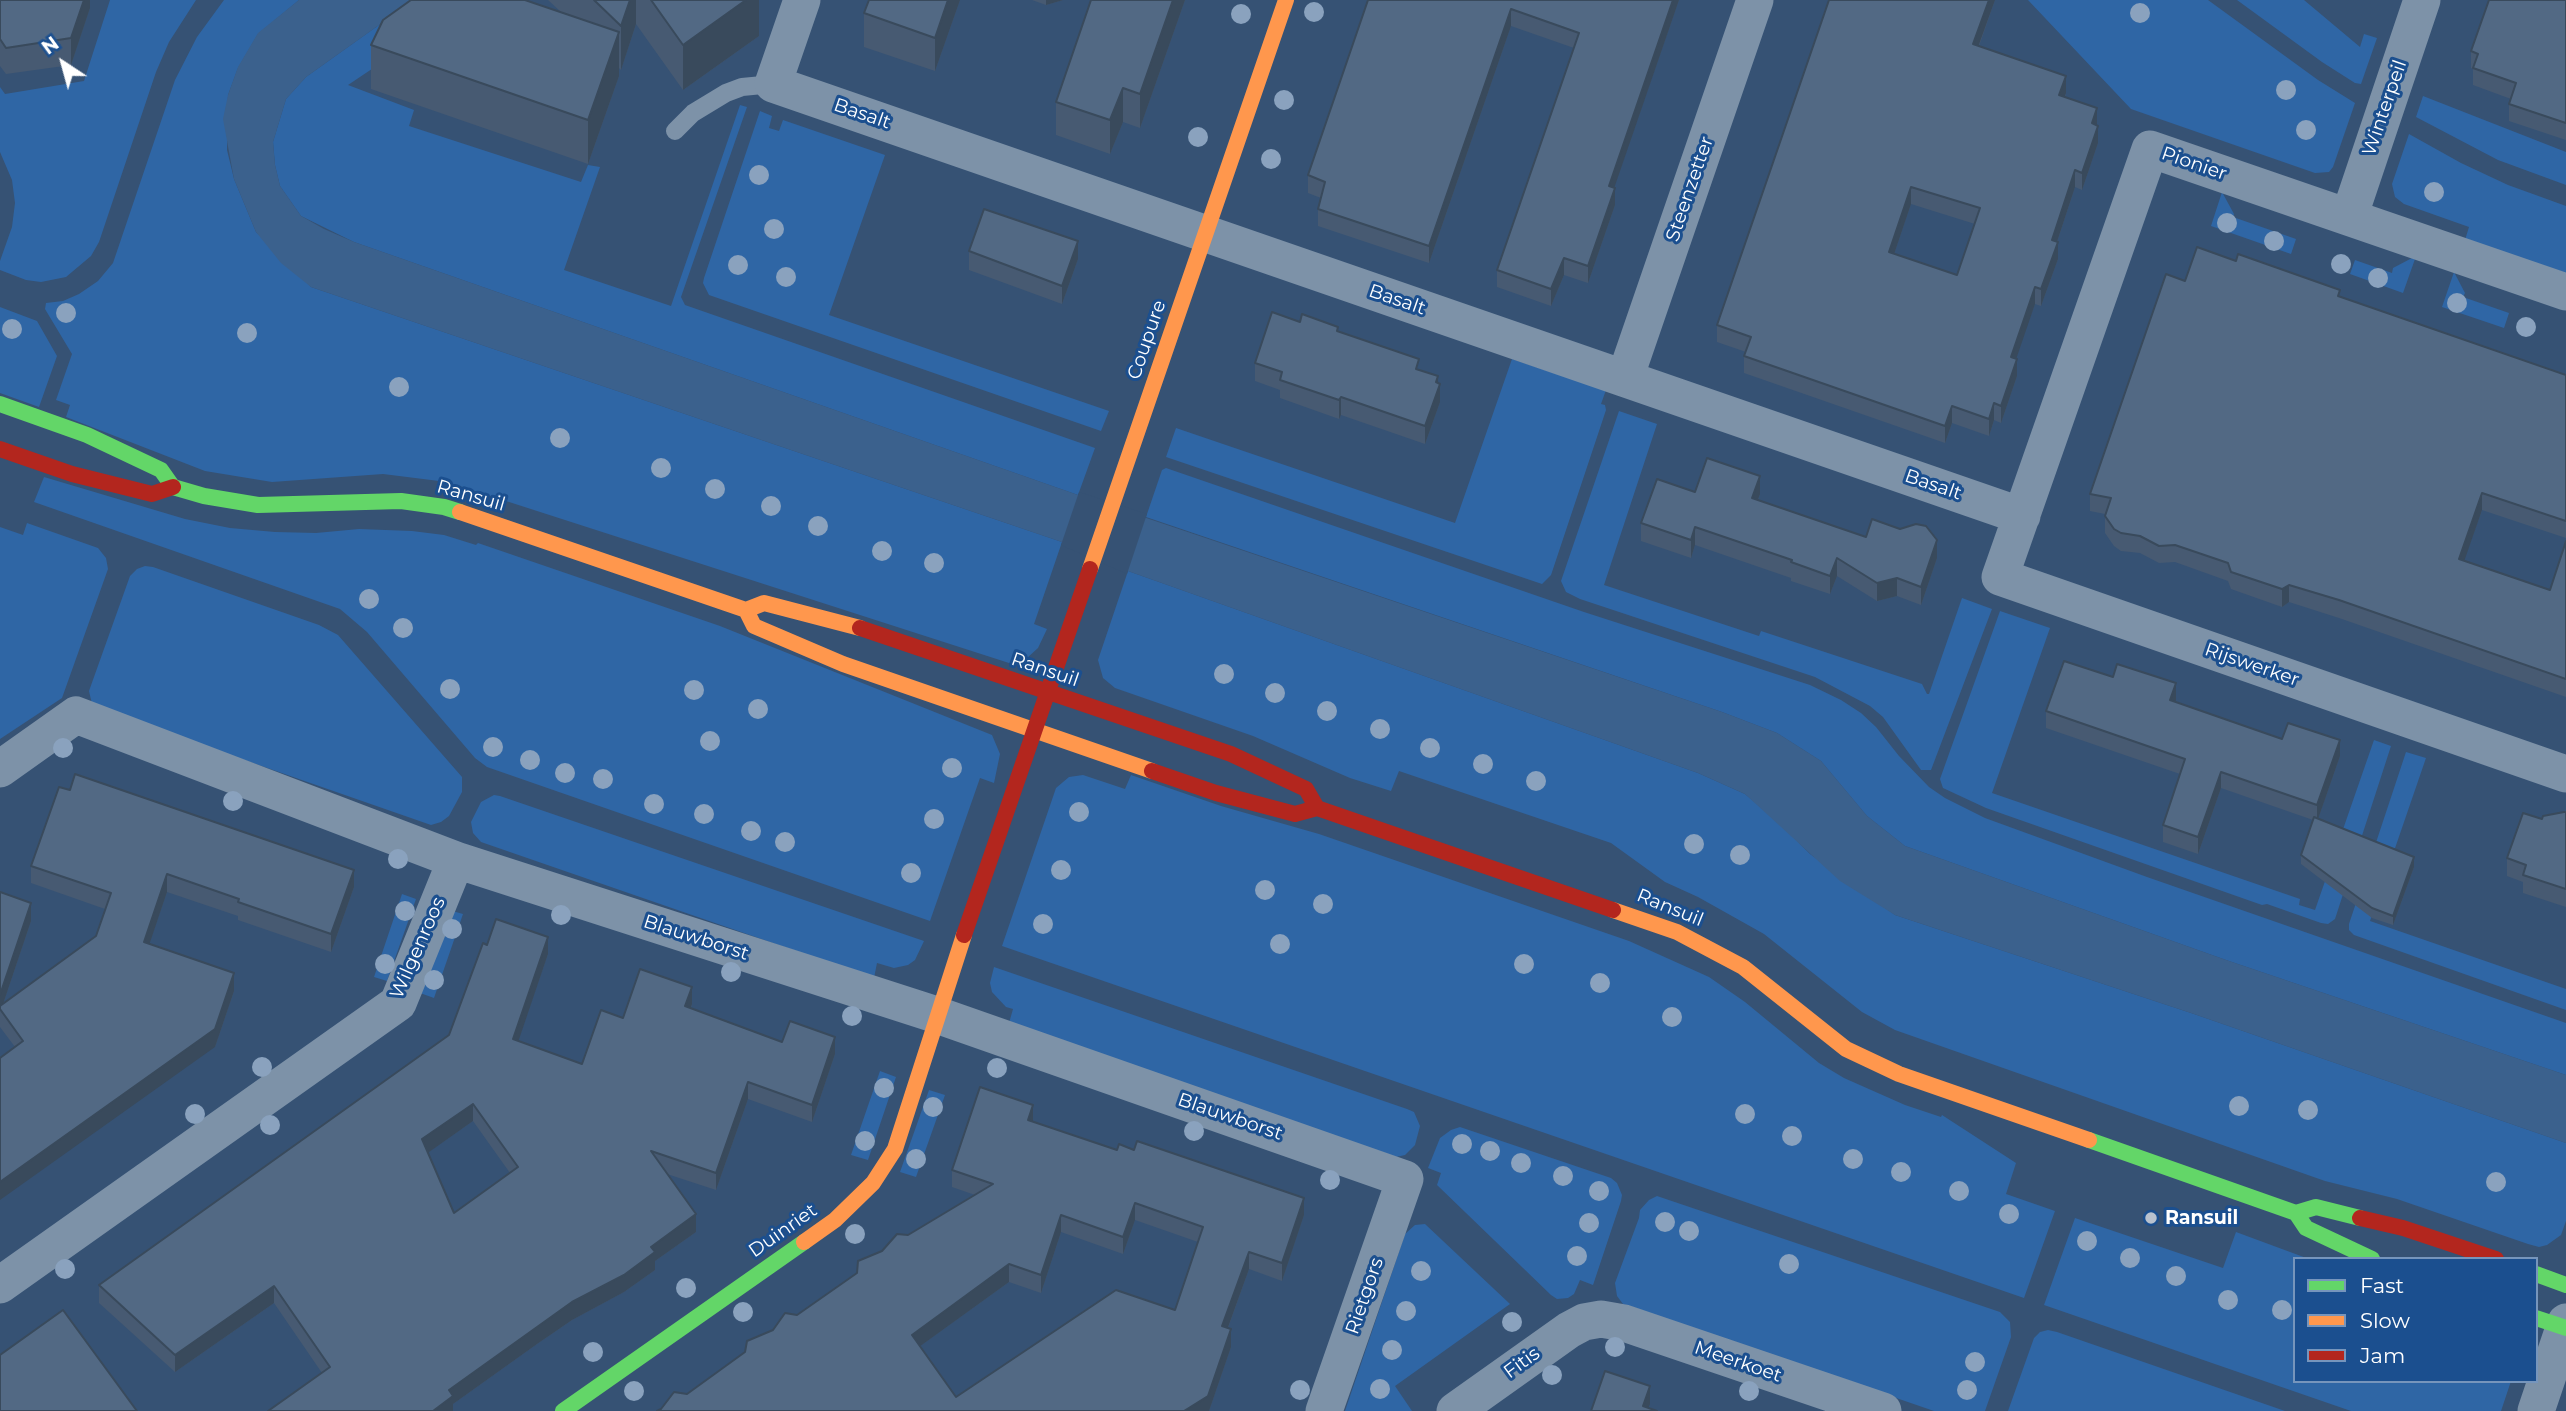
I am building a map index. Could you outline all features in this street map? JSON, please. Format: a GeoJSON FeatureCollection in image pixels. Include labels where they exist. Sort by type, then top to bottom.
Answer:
{"type":"FeatureCollection","features":[{"type":"Feature","properties":{"kind":"street"},"geometry":{"type":"LineString","coordinates":[[773,84],[802,0]]}},
{"type":"Feature","properties":{"kind":"street","name":"Coupure"},"geometry":{"type":"LineString","coordinates":[[1034,730],[1286,0]]}},
{"type":"Feature","properties":{"kind":"street","name":"Steenzetter"},"geometry":{"type":"LineString","coordinates":[[1625,378],[1755,0]]}},
{"type":"Feature","properties":{"kind":"street","name":"Winterpeil"},"geometry":{"type":"LineString","coordinates":[[2349,217],[2422,0]]}},
{"type":"Feature","properties":{"kind":"street","name":"Basalt"},"geometry":{"type":"LineString","coordinates":[[773,84],[2022,516]]}},
{"type":"Feature","properties":{"kind":"street","name":"Pionier"},"geometry":{"type":"LineString","coordinates":[[2022,516],[2150,149],[2566,292]]}},
{"type":"Feature","properties":{"kind":"street","name":"Ransuil"},"geometry":{"type":"LineString","coordinates":[[0,404],[87,435],[161,470],[173,487]]}},
{"type":"Feature","properties":{"kind":"street","name":"Ransuil"},"geometry":{"type":"LineString","coordinates":[[0,449],[72,474],[152,494],[173,487],[228,502],[258,505],[375,500],[444,507],[746,610],[764,603],[856,627],[1231,754],[1306,789],[1317,808]]}},
{"type":"Feature","properties":{"kind":"street","name":"Rijswerker"},"geometry":{"type":"LineString","coordinates":[[2022,516],[2000,577],[2566,774]]}},
{"type":"Feature","properties":{"kind":"street","name":"Ransuil"},"geometry":{"type":"LineString","coordinates":[[746,610],[754,626],[843,664],[1230,797],[1295,814],[1317,808],[1677,932],[1743,967],[1846,1049],[1899,1074],[2295,1213],[2306,1228],[2368,1257]]}},
{"type":"Feature","properties":{"kind":"street"},"geometry":{"type":"LineString","coordinates":[[0,769],[76,716],[456,860]]}},
{"type":"Feature","properties":{"kind":"street"},"geometry":{"type":"LineString","coordinates":[[937,1015],[1034,730]]}},
{"type":"Feature","properties":{"kind":"street","name":"Blauwborst"},"geometry":{"type":"LineString","coordinates":[[456,860],[937,1015],[1405,1179]]}},
{"type":"Feature","properties":{"kind":"street","name":"Wilgenroos"},"geometry":{"type":"LineString","coordinates":[[0,1285],[398,1003],[456,860]]}},
{"type":"Feature","properties":{"kind":"street","name":"Duinriet"},"geometry":{"type":"LineString","coordinates":[[564,1411],[835,1220],[873,1183],[895,1149],[937,1015]]}},
{"type":"Feature","properties":{"kind":"street","name":"Rietgors"},"geometry":{"type":"LineString","coordinates":[[1324,1411],[1405,1179]]}},
{"type":"Feature","properties":{"kind":"street","name":"Ransuil"},"geometry":{"type":"LineString","coordinates":[[2295,1213],[2316,1207],[2403,1228],[2490,1257]]}},
{"type":"Feature","properties":{"kind":"street"},"geometry":{"type":"LineString","coordinates":[[2538,1275],[2566,1285]]}},
{"type":"Feature","properties":{"kind":"street","name":"Meerkoet"},"geometry":{"type":"LineString","coordinates":[[1592,1320],[1609,1319],[1624,1323],[1883,1411]]}},
{"type":"Feature","properties":{"kind":"street","name":"Fitis"},"geometry":{"type":"LineString","coordinates":[[1455,1411],[1569,1330],[1592,1320]]}},
{"type":"Feature","properties":{"kind":"street"},"geometry":{"type":"LineString","coordinates":[[2536,1411],[2558,1324]]}},
{"type":"Feature","properties":{"kind":"lane"},"geometry":{"type":"LineString","coordinates":[[675,131],[693,113],[726,93],[742,87],[773,84]]}},
{"type":"Feature","properties":{"kind":"shaded area"},"geometry":{"type":"Polygon","coordinates":[[[110,0],[196,0],[169,42],[156,72],[99,242],[91,256],[66,277],[41,282],[26,280],[0,270],[0,261],[12,227],[15,203],[12,180],[0,152],[0,87],[5,94],[84,81],[110,0]]]}},
{"type":"Feature","properties":{"kind":"shaded area"},"geometry":{"type":"Polygon","coordinates":[[[224,0],[299,0],[258,34],[238,68],[228,95],[227,150],[234,179],[256,232],[311,287],[1062,542],[1034,624],[1047,629],[1038,648],[1027,658],[1009,663],[447,482],[383,474],[272,482],[205,471],[66,417],[70,405],[56,400],[72,354],[45,309],[46,303],[63,301],[79,294],[98,281],[113,263],[175,80],[197,37],[224,0]]]}},
{"type":"Feature","properties":{"kind":"shaded area"},"geometry":{"type":"Polygon","coordinates":[[[299,0],[414,0],[306,77],[286,99],[273,142],[280,186],[301,216],[324,229],[354,242],[1078,495],[1722,712],[1777,733],[1821,761],[1867,816],[1905,846],[2226,960],[2566,1075],[2566,1143],[2194,1014],[1895,915],[1840,881],[1745,794],[1698,773],[1128,571],[1062,542],[311,287],[281,263],[256,232],[234,179],[223,119],[238,67],[258,33],[299,0]]]}},
{"type":"Feature","properties":{"kind":"shaded area"},"geometry":{"type":"Polygon","coordinates":[[[414,0],[448,18],[348,85],[414,110],[409,126],[581,182],[588,165],[600,167],[564,270],[671,306],[740,105],[747,107],[681,297],[685,305],[1095,448],[1078,495],[354,242],[301,216],[280,186],[275,165],[273,142],[286,99],[306,77],[414,0]]]}},
{"type":"Feature","properties":{"kind":"shaded area"},"geometry":{"type":"Polygon","coordinates":[[[2028,0],[2208,0],[2318,80],[2355,103],[2333,167],[2329,172],[2315,173],[2131,109],[2028,0]]]}},
{"type":"Feature","properties":{"kind":"shaded area"},"geometry":{"type":"Polygon","coordinates":[[[2237,0],[2304,0],[2360,47],[2364,34],[2377,38],[2361,84],[2322,62],[2237,0]]]}},
{"type":"Feature","properties":{"kind":"shaded area"},"geometry":{"type":"Polygon","coordinates":[[[2423,96],[2566,152],[2566,185],[2498,160],[2416,117],[2423,96]]]}},
{"type":"Feature","properties":{"kind":"shaded area"},"geometry":{"type":"Polygon","coordinates":[[[760,111],[772,116],[769,128],[779,131],[783,120],[885,155],[829,315],[1109,411],[1101,431],[709,295],[703,283],[704,278],[760,111]]]}},
{"type":"Feature","properties":{"kind":"shaded area"},"geometry":{"type":"Polygon","coordinates":[[[2409,134],[2508,185],[2566,206],[2566,275],[2465,240],[2469,227],[2404,204],[2395,197],[2392,184],[2409,134]]]}},
{"type":"Feature","properties":{"kind":"shaded area"},"geometry":{"type":"Polygon","coordinates":[[[2222,192],[2234,214],[2233,217],[2296,239],[2291,254],[2211,226],[2222,192]]]}},
{"type":"Feature","properties":{"kind":"shaded area"},"geometry":{"type":"Polygon","coordinates":[[[2415,259],[2403,293],[2350,274],[2355,260],[2392,273],[2393,268],[2415,259]]]}},
{"type":"Feature","properties":{"kind":"shaded area"},"geometry":{"type":"Polygon","coordinates":[[[2454,272],[2465,293],[2463,297],[2509,313],[2504,328],[2442,307],[2454,272]]]}},
{"type":"Feature","properties":{"kind":"shaded area"},"geometry":{"type":"Polygon","coordinates":[[[0,307],[37,321],[57,356],[39,407],[0,393],[0,307]]]}},
{"type":"Feature","properties":{"kind":"shaded area"},"geometry":{"type":"Polygon","coordinates":[[[1512,359],[1606,390],[1601,404],[1605,405],[1606,410],[1551,575],[1542,584],[1166,457],[1176,428],[1455,523],[1512,359]]]}},
{"type":"Feature","properties":{"kind":"shaded area"},"geometry":{"type":"Polygon","coordinates":[[[1619,411],[1657,424],[1604,585],[1759,636],[1761,631],[1922,684],[1927,694],[1962,598],[1992,609],[1931,770],[1921,770],[1883,717],[1870,706],[1815,677],[1580,599],[1566,592],[1561,581],[1619,411]]]}},
{"type":"Feature","properties":{"kind":"shaded area"},"geometry":{"type":"Polygon","coordinates":[[[1166,468],[1584,612],[1810,685],[1861,713],[1929,787],[1985,818],[2566,1023],[2566,1075],[2226,960],[1905,846],[1867,816],[1821,761],[1777,733],[1146,517],[1162,470],[1166,468]]]}},
{"type":"Feature","properties":{"kind":"shaded area"},"geometry":{"type":"Polygon","coordinates":[[[44,477],[185,519],[230,528],[316,533],[359,529],[412,531],[444,535],[476,545],[478,543],[720,626],[992,735],[1000,754],[994,783],[980,778],[930,921],[487,767],[475,758],[367,632],[340,609],[34,502],[44,477]]]}},
{"type":"Feature","properties":{"kind":"shaded area"},"geometry":{"type":"Polygon","coordinates":[[[27,523],[98,548],[106,558],[108,569],[62,698],[0,739],[0,527],[23,535],[27,523]]]}},
{"type":"Feature","properties":{"kind":"shaded area"},"geometry":{"type":"Polygon","coordinates":[[[145,566],[319,625],[338,635],[462,777],[462,792],[449,816],[431,825],[92,704],[89,691],[130,576],[145,566]]]}},
{"type":"Feature","properties":{"kind":"shaded area"},"geometry":{"type":"Polygon","coordinates":[[[1128,571],[1698,773],[1745,794],[1810,854],[1895,915],[2194,1014],[2566,1143],[2566,1221],[2561,1235],[2547,1245],[2539,1247],[2528,1244],[2397,1199],[2325,1181],[1895,1030],[1862,1012],[1764,934],[1665,882],[1611,843],[1399,771],[1391,791],[1350,778],[1253,736],[1115,688],[1103,678],[1098,660],[1128,571]]]}},
{"type":"Feature","properties":{"kind":"shaded area"},"geometry":{"type":"Polygon","coordinates":[[[2000,611],[2050,628],[1992,793],[2300,899],[2299,905],[2315,910],[2374,740],[2391,746],[2335,919],[2328,924],[2321,923],[2267,904],[2262,905],[1986,808],[1943,788],[1940,779],[2000,611]]]}},
{"type":"Feature","properties":{"kind":"shaded area"},"geometry":{"type":"Polygon","coordinates":[[[2406,752],[2426,758],[2370,921],[2566,989],[2566,1010],[2354,935],[2349,930],[2406,752]]]}},
{"type":"Feature","properties":{"kind":"shaded area"},"geometry":{"type":"Polygon","coordinates":[[[1083,775],[1125,789],[1131,775],[1221,806],[1319,834],[1629,941],[1709,977],[1745,1002],[1819,1063],[1844,1078],[1905,1105],[1941,1117],[1942,1115],[2016,1163],[2006,1194],[2055,1211],[2024,1298],[1002,946],[1056,788],[1069,777],[1083,775]]]}},
{"type":"Feature","properties":{"kind":"shaded area"},"geometry":{"type":"Polygon","coordinates":[[[494,795],[924,941],[915,960],[908,965],[894,968],[877,963],[874,978],[481,842],[473,833],[471,822],[481,802],[494,795]]]}},
{"type":"Feature","properties":{"kind":"shaded area"},"geometry":{"type":"Polygon","coordinates":[[[402,894],[416,899],[387,981],[374,977],[402,894]]]}},
{"type":"Feature","properties":{"kind":"shaded area"},"geometry":{"type":"Polygon","coordinates":[[[449,910],[463,914],[434,998],[420,993],[449,910]]]}},
{"type":"Feature","properties":{"kind":"shaded area"},"geometry":{"type":"Polygon","coordinates":[[[994,967],[1407,1109],[1414,1112],[1420,1126],[1415,1145],[1405,1155],[1396,1157],[1009,1023],[1013,1009],[1006,1007],[992,992],[990,983],[994,967]]]}},
{"type":"Feature","properties":{"kind":"shaded area"},"geometry":{"type":"Polygon","coordinates":[[[880,1071],[896,1077],[868,1160],[851,1155],[880,1071]]]}},
{"type":"Feature","properties":{"kind":"shaded area"},"geometry":{"type":"Polygon","coordinates":[[[929,1090],[945,1095],[916,1177],[900,1172],[929,1090]]]}},
{"type":"Feature","properties":{"kind":"shaded area"},"geometry":{"type":"Polygon","coordinates":[[[1460,1127],[1611,1178],[1617,1183],[1622,1195],[1621,1201],[1593,1285],[1580,1280],[1574,1294],[1568,1298],[1557,1299],[1437,1185],[1441,1173],[1428,1168],[1440,1138],[1460,1127]]]}},
{"type":"Feature","properties":{"kind":"shaded area"},"geometry":{"type":"Polygon","coordinates":[[[1657,1196],[2000,1312],[2010,1322],[2011,1337],[1985,1411],[1934,1411],[1623,1304],[1617,1296],[1615,1283],[1640,1210],[1657,1196]]]}},
{"type":"Feature","properties":{"kind":"shaded area"},"geometry":{"type":"Polygon","coordinates":[[[2075,1218],[2223,1268],[2236,1232],[2304,1257],[2293,1257],[2293,1383],[2510,1383],[2501,1411],[2351,1411],[2044,1305],[2075,1218]]]}},
{"type":"Feature","properties":{"kind":"shaded area"},"geometry":{"type":"Polygon","coordinates":[[[1425,1224],[1510,1304],[1395,1386],[1412,1411],[1345,1411],[1405,1234],[1415,1225],[1425,1224]]]}},
{"type":"Feature","properties":{"kind":"shaded area"},"geometry":{"type":"Polygon","coordinates":[[[2048,1330],[2285,1411],[2008,1411],[2034,1338],[2040,1332],[2048,1330]]]}},
{"type":"Feature","properties":{"kind":"pier"},"geometry":{"type":"Polygon","coordinates":[[[1079,492],[1147,514],[1127,574],[1061,545],[1079,492]]]}},
{"type":"Feature","properties":{"kind":"building"},"geometry":{"type":"Polygon","coordinates":[[[0,0],[84,0],[71,38],[6,48],[0,39],[0,0]]]}},
{"type":"Feature","properties":{"kind":"building"},"geometry":{"type":"Polygon","coordinates":[[[411,0],[525,0],[619,32],[588,120],[371,45],[383,20],[411,0]]]}},
{"type":"Feature","properties":{"kind":"building"},"geometry":{"type":"Polygon","coordinates":[[[594,0],[630,0],[621,26],[594,0]]]}},
{"type":"Feature","properties":{"kind":"building"},"geometry":{"type":"Polygon","coordinates":[[[651,0],[746,0],[683,45],[651,0]]]}},
{"type":"Feature","properties":{"kind":"building"},"geometry":{"type":"Polygon","coordinates":[[[869,0],[948,0],[935,38],[864,13],[869,0]]]}},
{"type":"Feature","properties":{"kind":"building"},"geometry":{"type":"Polygon","coordinates":[[[1091,0],[1173,0],[1140,94],[1123,88],[1110,120],[1056,102],[1091,0]]]}},
{"type":"Feature","properties":{"kind":"building"},"geometry":{"type":"Polygon","coordinates":[[[1368,0],[1673,0],[1609,186],[1615,188],[1588,266],[1564,258],[1551,289],[1497,270],[1579,33],[1511,9],[1429,246],[1318,209],[1325,182],[1308,175],[1368,0]]]}},
{"type":"Feature","properties":{"kind":"building"},"geometry":{"type":"Polygon","coordinates":[[[1829,0],[1989,0],[1973,44],[2066,76],[2059,95],[2097,108],[2092,123],[2098,126],[2082,173],[2075,170],[2052,240],[2058,242],[2041,289],[2035,287],[2011,357],[2017,359],[2001,406],[1994,403],[1989,419],[1952,406],[1945,426],[1744,356],[1751,337],[1717,325],[1829,0]],[[1911,187],[1889,252],[1957,275],[1980,208],[1911,187]]]}},
{"type":"Feature","properties":{"kind":"building"},"geometry":{"type":"Polygon","coordinates":[[[2489,0],[2566,0],[2566,123],[2509,104],[2516,83],[2473,68],[2478,54],[2471,51],[2489,0]]]}},
{"type":"Feature","properties":{"kind":"building"},"geometry":{"type":"Polygon","coordinates":[[[984,209],[1078,241],[1062,286],[969,251],[984,209]]]}},
{"type":"Feature","properties":{"kind":"building"},"geometry":{"type":"Polygon","coordinates":[[[2197,247],[2236,261],[2238,254],[2340,290],[2338,296],[2566,375],[2566,521],[2482,493],[2459,559],[2550,590],[2566,541],[2566,679],[2339,600],[2289,585],[2282,589],[2231,572],[2228,563],[2175,545],[2159,546],[2140,536],[2114,529],[2105,516],[2111,498],[2090,494],[2166,274],[2185,281],[2197,247]]]}},
{"type":"Feature","properties":{"kind":"building"},"geometry":{"type":"Polygon","coordinates":[[[1272,312],[1300,322],[1302,314],[1338,327],[1337,331],[1419,359],[1416,369],[1438,376],[1436,382],[1440,384],[1425,426],[1341,397],[1339,400],[1280,380],[1282,372],[1255,363],[1272,312]]]}},
{"type":"Feature","properties":{"kind":"building"},"geometry":{"type":"Polygon","coordinates":[[[1707,458],[1760,476],[1752,498],[1866,537],[1872,519],[1900,529],[1916,524],[1926,526],[1937,540],[1921,587],[1897,578],[1877,583],[1837,558],[1830,576],[1695,527],[1691,540],[1641,523],[1657,479],[1695,492],[1707,458]]]}},
{"type":"Feature","properties":{"kind":"building"},"geometry":{"type":"Polygon","coordinates":[[[2064,661],[2113,677],[2117,664],[2176,683],[2170,700],[2282,739],[2288,723],[2340,740],[2317,805],[2221,772],[2198,837],[2163,825],[2185,759],[2046,711],[2064,661]]]}},
{"type":"Feature","properties":{"kind":"building"},"geometry":{"type":"Polygon","coordinates":[[[75,774],[354,870],[331,934],[167,874],[144,942],[234,973],[215,1029],[0,1182],[0,1058],[23,1041],[0,1006],[96,936],[111,893],[31,866],[59,787],[70,790],[75,774]]]}},
{"type":"Feature","properties":{"kind":"building"},"geometry":{"type":"Polygon","coordinates":[[[2566,812],[2566,889],[2523,875],[2526,865],[2507,858],[2523,813],[2542,819],[2543,816],[2566,812]]]}},
{"type":"Feature","properties":{"kind":"building"},"geometry":{"type":"Polygon","coordinates":[[[2314,817],[2414,857],[2393,916],[2372,908],[2301,855],[2314,817]]]}},
{"type":"Feature","properties":{"kind":"building"},"geometry":{"type":"Polygon","coordinates":[[[0,892],[31,903],[0,995],[0,892]]]}},
{"type":"Feature","properties":{"kind":"building"},"geometry":{"type":"Polygon","coordinates":[[[496,919],[548,937],[513,1039],[582,1064],[601,1010],[623,1018],[640,969],[692,987],[685,1006],[782,1042],[790,1021],[835,1037],[812,1105],[748,1082],[716,1173],[651,1151],[696,1214],[651,1247],[655,1252],[624,1275],[572,1302],[449,1390],[453,1396],[433,1411],[268,1411],[330,1367],[274,1286],[175,1355],[99,1285],[449,1035],[483,943],[487,945],[496,919]],[[473,1104],[422,1139],[454,1213],[518,1167],[473,1104]]]}},
{"type":"Feature","properties":{"kind":"building"},"geometry":{"type":"Polygon","coordinates":[[[980,1087],[1033,1105],[1028,1120],[1117,1150],[1119,1144],[1134,1150],[1137,1141],[1304,1198],[1282,1263],[1249,1252],[1222,1326],[1231,1329],[1208,1396],[1184,1411],[657,1411],[674,1392],[687,1394],[745,1352],[747,1341],[773,1330],[785,1313],[797,1315],[857,1273],[858,1261],[882,1251],[897,1234],[908,1235],[993,1184],[952,1170],[980,1087]],[[1135,1203],[1123,1237],[1061,1215],[1041,1275],[1009,1264],[912,1335],[956,1397],[1116,1290],[1175,1310],[1203,1227],[1135,1203]]]}},
{"type":"Feature","properties":{"kind":"building"},"geometry":{"type":"Polygon","coordinates":[[[63,1310],[137,1411],[0,1411],[0,1355],[63,1310]]]}},
{"type":"Feature","properties":{"kind":"building"},"geometry":{"type":"Polygon","coordinates":[[[1605,1371],[1650,1386],[1643,1406],[1657,1411],[1591,1411],[1605,1371]]]}},
{"type":"Feature","properties":{"kind":"traffic: fast"},"geometry":{"type":"LineString","coordinates":[[0,404],[87,435],[161,470],[173,487],[204,496],[258,505],[401,501],[460,512]]}},
{"type":"Feature","properties":{"kind":"traffic: fast"},"geometry":{"type":"LineString","coordinates":[[2089,1140],[2296,1213],[2316,1207],[2360,1218]]}},
{"type":"Feature","properties":{"kind":"traffic: fast"},"geometry":{"type":"LineString","coordinates":[[2296,1213],[2306,1228],[2368,1257]]}},
{"type":"Feature","properties":{"kind":"traffic: fast"},"geometry":{"type":"LineString","coordinates":[[563,1411],[804,1242]]}},
{"type":"Feature","properties":{"kind":"traffic: fast"},"geometry":{"type":"LineString","coordinates":[[2538,1275],[2566,1285]]}},
{"type":"Feature","properties":{"kind":"traffic: fast"},"geometry":{"type":"LineString","coordinates":[[2538,1319],[2566,1328]]}},
{"type":"Feature","properties":{"kind":"traffic: slow"},"geometry":{"type":"LineString","coordinates":[[1090,569],[1286,0]]}},
{"type":"Feature","properties":{"kind":"traffic: slow"},"geometry":{"type":"LineString","coordinates":[[460,512],[746,610],[764,603],[860,628]]}},
{"type":"Feature","properties":{"kind":"traffic: slow"},"geometry":{"type":"LineString","coordinates":[[746,610],[754,626],[843,664],[1152,771]]}},
{"type":"Feature","properties":{"kind":"traffic: slow"},"geometry":{"type":"LineString","coordinates":[[1613,910],[1677,932],[1743,967],[1846,1049],[1899,1074],[2089,1140]]}},
{"type":"Feature","properties":{"kind":"traffic: slow"},"geometry":{"type":"LineString","coordinates":[[804,1242],[835,1220],[873,1183],[895,1149],[964,935]]}},
{"type":"Feature","properties":{"kind":"traffic: jam"},"geometry":{"type":"LineString","coordinates":[[0,449],[72,474],[152,494],[173,487]]}},
{"type":"Feature","properties":{"kind":"traffic: jam"},"geometry":{"type":"LineString","coordinates":[[964,935],[1090,569]]}},
{"type":"Feature","properties":{"kind":"traffic: jam"},"geometry":{"type":"LineString","coordinates":[[860,628],[1231,754],[1306,789],[1317,808]]}},
{"type":"Feature","properties":{"kind":"traffic: jam"},"geometry":{"type":"LineString","coordinates":[[1152,771],[1216,793],[1295,814],[1317,808],[1613,910]]}},
{"type":"Feature","properties":{"kind":"traffic: jam"},"geometry":{"type":"LineString","coordinates":[[2360,1218],[2403,1228],[2490,1257]]}},
{"type":"Feature","properties":{"kind":"place","name":"Ransuil"},"geometry":{"type":"Point","coordinates":[2151,1218]}}]}
